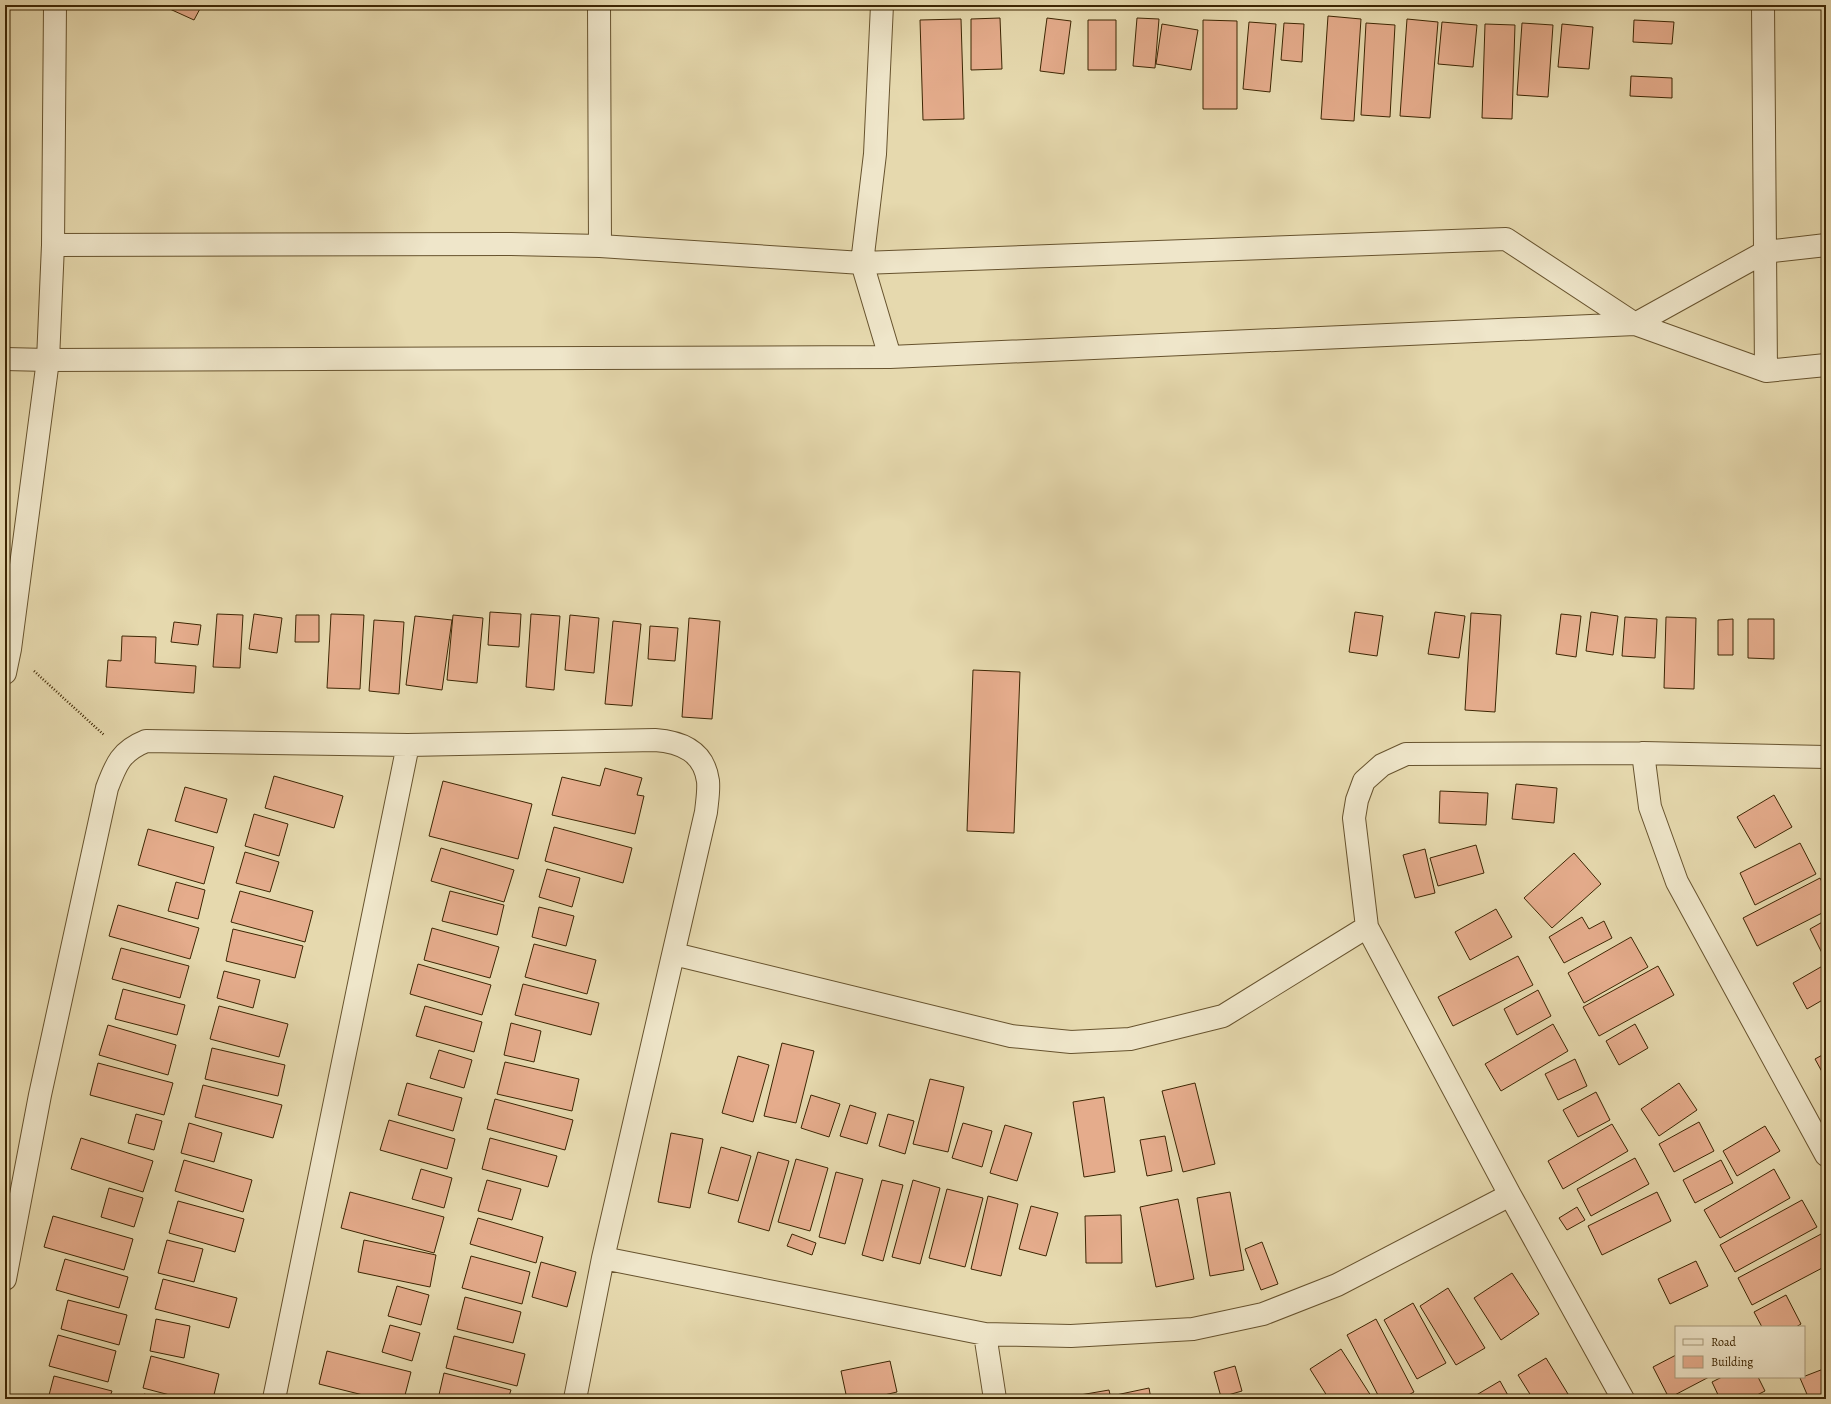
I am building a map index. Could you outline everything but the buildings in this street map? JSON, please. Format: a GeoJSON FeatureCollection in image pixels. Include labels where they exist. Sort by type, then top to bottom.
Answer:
{"type":"FeatureCollection","features":[{"type":"Feature","properties":{"kind":"street"},"geometry":{"type":"LineString","coordinates":[[5,673],[10,649],[48,360],[54,245],[55,5]]}},
{"type":"Feature","properties":{"kind":"street"},"geometry":{"type":"LineString","coordinates":[[598,5],[600,246]]}},
{"type":"Feature","properties":{"kind":"street"},"geometry":{"type":"LineString","coordinates":[[882,5],[875,154],[862,263],[890,357]]}},
{"type":"Feature","properties":{"kind":"street"},"geometry":{"type":"LineString","coordinates":[[1763,5],[1766,371]]}},
{"type":"Feature","properties":{"kind":"street"},"geometry":{"type":"LineString","coordinates":[[54,245],[510,244],[600,246],[862,263],[1506,239],[1635,324],[1766,371],[1826,365]]}},
{"type":"Feature","properties":{"kind":"street"},"geometry":{"type":"LineString","coordinates":[[5,359],[890,357],[1635,324],[1765,252],[1826,245]]}},
{"type":"Feature","properties":{"kind":"street"},"geometry":{"type":"LineString","coordinates":[[5,1279],[40,1095],[107,788],[115,766],[124,754],[135,746],[146,741],[408,745],[667,741],[687,748],[702,761],[708,782],[706,812],[603,1258],[575,1399]]}},
{"type":"Feature","properties":{"kind":"street"},"geometry":{"type":"LineString","coordinates":[[274,1399],[408,745]]}},
{"type":"Feature","properties":{"kind":"street"},"geometry":{"type":"LineString","coordinates":[[1623,1399],[1510,1195],[1367,927],[1354,818],[1356,800],[1364,781],[1382,765],[1406,754],[1643,753],[1826,757]]}},
{"type":"Feature","properties":{"kind":"street"},"geometry":{"type":"LineString","coordinates":[[1643,753],[1650,807],[1677,882],[1826,1155]]}},
{"type":"Feature","properties":{"kind":"street"},"geometry":{"type":"LineString","coordinates":[[674,954],[1011,1036],[1071,1042],[1130,1039],[1223,1016],[1367,927]]}},
{"type":"Feature","properties":{"kind":"street"},"geometry":{"type":"LineString","coordinates":[[603,1258],[985,1334],[1070,1336],[1194,1329],[1263,1314],[1337,1285],[1510,1195]]}},
{"type":"Feature","properties":{"kind":"street"},"geometry":{"type":"LineString","coordinates":[[985,1334],[996,1399]]}},
{"type":"Feature","properties":{"kind":"path"},"geometry":{"type":"LineString","coordinates":[[10,649],[124,754]]}}]}
